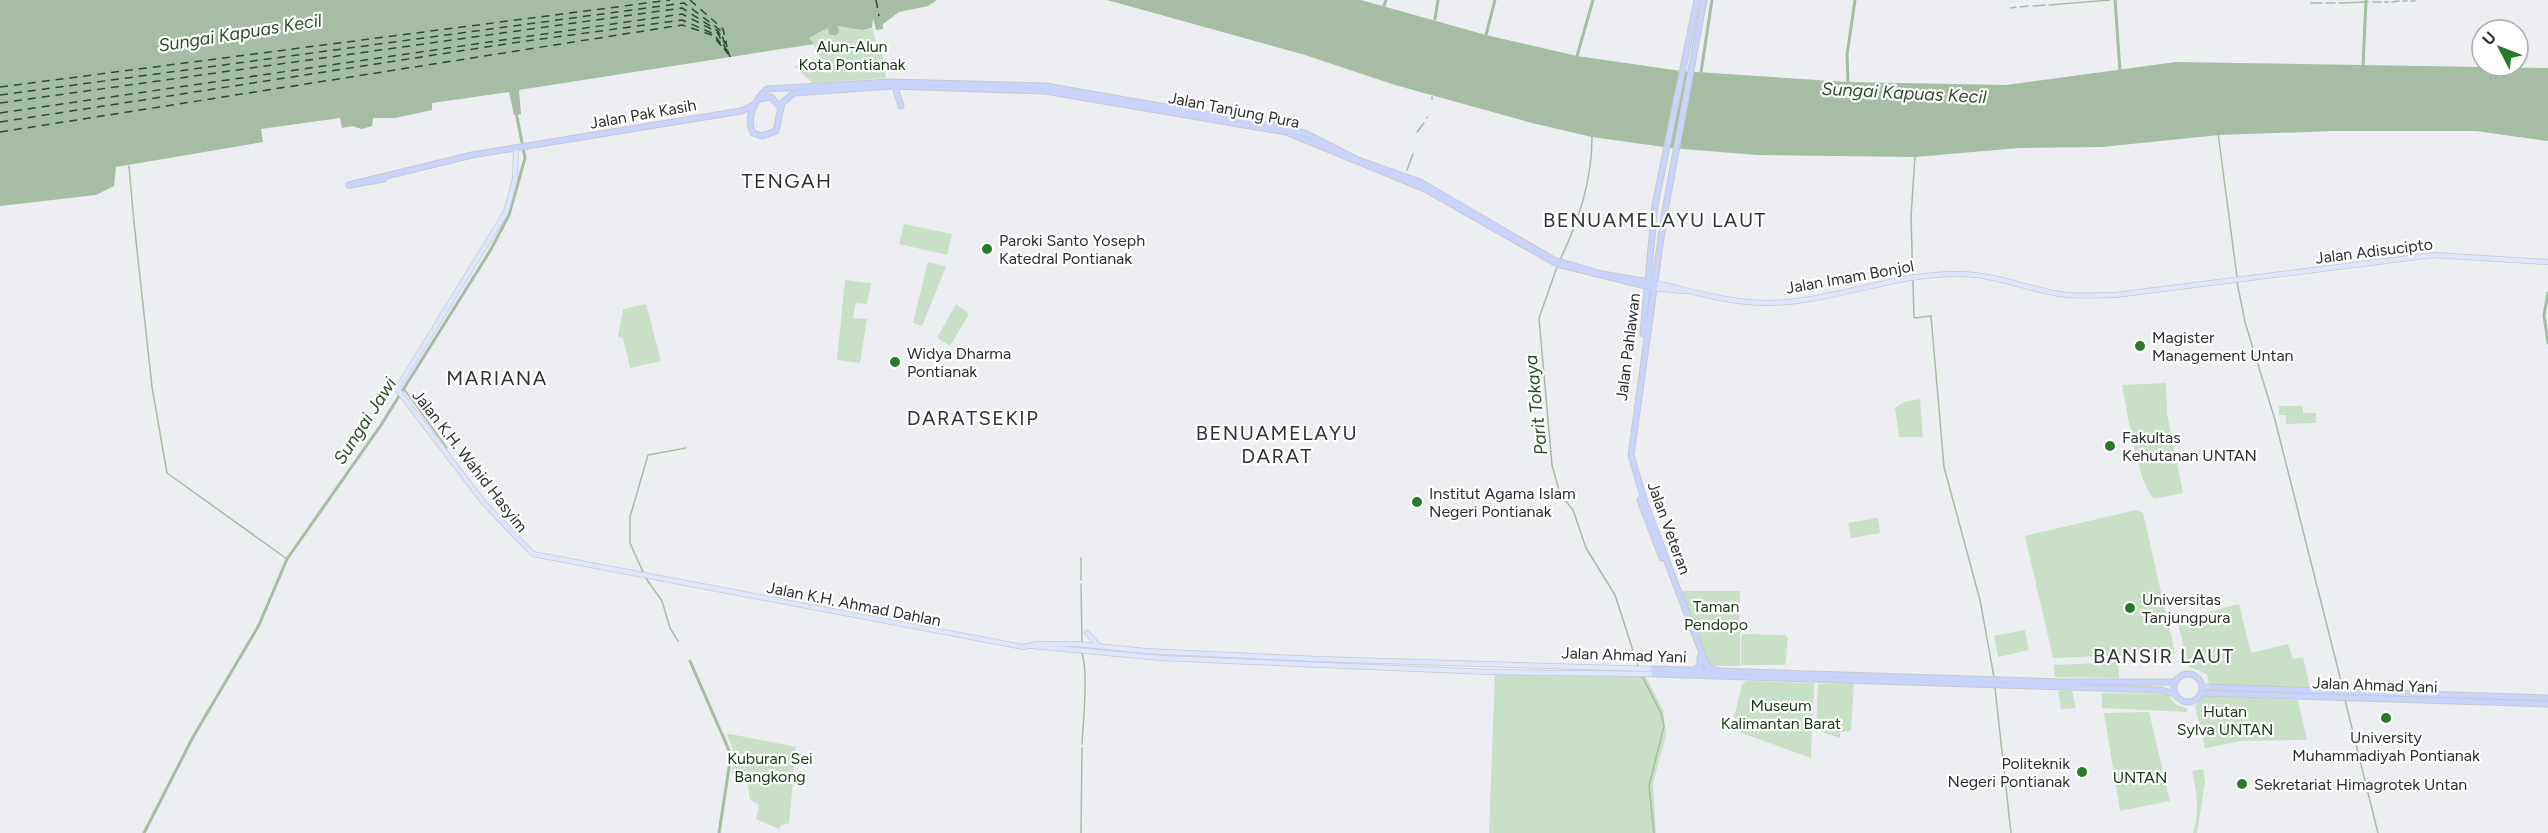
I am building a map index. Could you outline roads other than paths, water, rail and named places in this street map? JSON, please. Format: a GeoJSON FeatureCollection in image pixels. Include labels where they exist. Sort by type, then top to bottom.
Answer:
{"type":"FeatureCollection","features":[{"type":"Feature","properties":{"kind":"highway"},"geometry":{"type":"LineString","coordinates":[[1652,285],[1655,205],[1697,0]]}},
{"type":"Feature","properties":{"kind":"highway"},"geometry":{"type":"LineString","coordinates":[[1652,285],[1704,0]]}},
{"type":"Feature","properties":{"kind":"highway"},"geometry":{"type":"LineString","coordinates":[[781,109],[778,102],[771,97],[766,96],[756,102],[750,119],[750,128],[755,135],[770,134],[776,131],[781,109],[790,91],[893,84],[901,106]]}},
{"type":"Feature","properties":{"kind":"highway","name":"Jalan Tanjung Pura"},"geometry":{"type":"LineString","coordinates":[[790,91],[885,87],[893,84],[1049,87],[1231,120],[1299,135],[1425,189],[1553,261],[1576,269],[1652,285]]}},
{"type":"Feature","properties":{"kind":"highway","name":"Jalan Pak Kasih"},"geometry":{"type":"LineString","coordinates":[[568,142],[741,111],[756,102],[767,89],[790,91]]}},
{"type":"Feature","properties":{"kind":"highway","name":"Jalan Pak Kasih"},"geometry":{"type":"LineString","coordinates":[[519,149],[732,116],[743,115],[750,119]]}},
{"type":"Feature","properties":{"kind":"highway"},"geometry":{"type":"LineString","coordinates":[[504,149],[519,149],[437,165],[362,184],[349,185],[504,149]]}},
{"type":"Feature","properties":{"kind":"highway","name":"Jalan Pahlawan"},"geometry":{"type":"LineString","coordinates":[[1634,417],[1652,285]]}},
{"type":"Feature","properties":{"kind":"highway","name":"Jalan Veteran"},"geometry":{"type":"LineString","coordinates":[[1634,417],[1629,462],[1701,660],[1695,670]]}},
{"type":"Feature","properties":{"kind":"highway","name":"Jalan Veteran"},"geometry":{"type":"LineString","coordinates":[[1693,636],[1707,665],[1717,672]]}},
{"type":"Feature","properties":{"kind":"highway","name":"Jalan Ahmad Yani"},"geometry":{"type":"LineString","coordinates":[[1654,672],[1695,670],[1994,682]]}},
{"type":"Feature","properties":{"kind":"highway","name":"Jalan Ahmad Yani"},"geometry":{"type":"LineString","coordinates":[[1654,672],[2162,687]]}},
{"type":"Feature","properties":{"kind":"highway"},"geometry":{"type":"LineString","coordinates":[[2189,673],[2197,676],[2202,690],[2190,702],[2181,700],[2162,687],[2175,682],[2181,675],[2189,673]]}},
{"type":"Feature","properties":{"kind":"highway"},"geometry":{"type":"LineString","coordinates":[[2175,682],[2175,694]]}},
{"type":"Feature","properties":{"kind":"highway","name":"Jalan Ahmad Yani"},"geometry":{"type":"LineString","coordinates":[[2202,690],[2548,704]]}},
{"type":"Feature","properties":{"kind":"highway","name":"Jalan Ahmad Yani"},"geometry":{"type":"LineString","coordinates":[[2369,696],[2548,698]]}},
{"type":"Feature","properties":{"kind":"main road","name":"Jalan K.H. Wahid Hasyim"},"geometry":{"type":"LineString","coordinates":[[519,149],[509,205],[400,391],[483,502],[528,552],[696,587]]}},
{"type":"Feature","properties":{"kind":"main road","name":"Jalan Adisucipto"},"geometry":{"type":"LineString","coordinates":[[2234,281],[2437,254],[2548,262]]}},
{"type":"Feature","properties":{"kind":"main road","name":"Jalan Imam Bonjol"},"geometry":{"type":"LineString","coordinates":[[1652,285],[1768,303],[1854,290],[1916,275],[1981,276],[2067,296],[2115,295],[2234,281]]}},
{"type":"Feature","properties":{"kind":"main road","name":"Jalan K.H. Ahmad Dahlan"},"geometry":{"type":"LineString","coordinates":[[696,587],[1023,647],[1085,648]]}},
{"type":"Feature","properties":{"kind":"main road"},"geometry":{"type":"LineString","coordinates":[[1087,633],[1100,646]]}},
{"type":"Feature","properties":{"kind":"main road","name":"Jalan Ahmad Yani"},"geometry":{"type":"LineString","coordinates":[[1085,648],[1100,646],[1177,655]]}},
{"type":"Feature","properties":{"kind":"main road","name":"Jalan Ahmad Yani"},"geometry":{"type":"LineString","coordinates":[[1085,648],[1391,668],[1654,672]]}},
{"type":"Feature","properties":{"kind":"main road","name":"Jalan Ahmad Yani"},"geometry":{"type":"LineString","coordinates":[[1260,659],[1392,661],[1540,669]]}},
{"type":"Feature","properties":{"kind":"main road"},"geometry":{"type":"LineString","coordinates":[[1391,668],[1392,661]]}},
{"type":"Feature","properties":{"kind":"water","name":"Sungai Kapuas Kecil"},"geometry":{"type":"Polygon","coordinates":[[[0,0],[937,0],[928,6],[899,12],[883,24],[883,29],[876,30],[873,18],[872,28],[862,30],[838,26],[839,33],[835,36],[829,34],[828,28],[809,38],[814,44],[519,90],[521,114],[514,115],[509,92],[432,103],[432,110],[395,118],[373,118],[372,126],[362,129],[352,126],[342,128],[340,118],[261,129],[263,142],[116,167],[114,186],[96,195],[0,206],[0,0]]]}},
{"type":"Feature","properties":{"kind":"water","name":"Sungai Kapuas Kecil"},"geometry":{"type":"Polygon","coordinates":[[[1107,0],[1361,0],[1486,35],[1577,56],[1681,71],[1848,82],[2006,85],[2176,62],[2470,67],[2470,78],[2530,78],[2530,68],[2548,68],[2548,141],[2476,131],[2332,131],[2219,135],[2102,147],[2019,148],[1915,157],[1757,155],[1671,148],[1592,137],[1395,85],[1305,55],[1107,0]]]}},
{"type":"Feature","properties":{"kind":"waterway"},"geometry":{"type":"LineString","coordinates":[[1384,6],[1386,0]]}},
{"type":"Feature","properties":{"kind":"waterway"},"geometry":{"type":"LineString","coordinates":[[1435,19],[1438,0]]}},
{"type":"Feature","properties":{"kind":"waterway"},"geometry":{"type":"LineString","coordinates":[[1486,35],[1495,0]]}},
{"type":"Feature","properties":{"kind":"waterway"},"geometry":{"type":"LineString","coordinates":[[1577,56],[1593,0]]}},
{"type":"Feature","properties":{"kind":"waterway"},"geometry":{"type":"LineString","coordinates":[[1701,72],[1712,0]]}},
{"type":"Feature","properties":{"kind":"waterway","name":"Sungai Kapuas Kecil"},"geometry":{"type":"LineString","coordinates":[[1848,82],[1847,55],[1855,0]]}},
{"type":"Feature","properties":{"kind":"waterway"},"geometry":{"type":"LineString","coordinates":[[2049,5],[2110,0]]}},
{"type":"Feature","properties":{"kind":"waterway"},"geometry":{"type":"LineString","coordinates":[[2115,0],[2120,71]]}},
{"type":"Feature","properties":{"kind":"waterway"},"geometry":{"type":"LineString","coordinates":[[2363,67],[2366,0]]}},
{"type":"Feature","properties":{"kind":"waterway"},"geometry":{"type":"LineString","coordinates":[[2392,2],[2399,1]]}},
{"type":"Feature","properties":{"kind":"waterway"},"geometry":{"type":"LineString","coordinates":[[2339,3],[2368,2]]}},
{"type":"Feature","properties":{"kind":"waterway"},"geometry":{"type":"LineString","coordinates":[[2373,2],[2381,2]]}},
{"type":"Feature","properties":{"kind":"waterway"},"geometry":{"type":"LineString","coordinates":[[2311,3],[2322,3]]}},
{"type":"Feature","properties":{"kind":"waterway"},"geometry":{"type":"LineString","coordinates":[[2326,3],[2335,3]]}},
{"type":"Feature","properties":{"kind":"waterway"},"geometry":{"type":"LineString","coordinates":[[2033,6],[2045,5]]}},
{"type":"Feature","properties":{"kind":"waterway"},"geometry":{"type":"LineString","coordinates":[[2020,7],[2028,6]]}},
{"type":"Feature","properties":{"kind":"waterway"},"geometry":{"type":"LineString","coordinates":[[2011,8],[2016,7]]}},
{"type":"Feature","properties":{"kind":"waterway","name":"Sungai Jawi"},"geometry":{"type":"LineString","coordinates":[[144,833],[193,737],[259,625],[287,559],[381,425],[490,251],[509,215],[525,158],[516,112]]}},
{"type":"Feature","properties":{"kind":"waterway"},"geometry":{"type":"LineString","coordinates":[[1417,132],[1424,123]]}},
{"type":"Feature","properties":{"kind":"waterway"},"geometry":{"type":"LineString","coordinates":[[2218,133],[2237,277]]}},
{"type":"Feature","properties":{"kind":"waterway","name":"Parit Tokaya"},"geometry":{"type":"LineString","coordinates":[[1560,260],[1573,230],[1587,185],[1592,137]]}},
{"type":"Feature","properties":{"kind":"waterway"},"geometry":{"type":"LineString","coordinates":[[1407,170],[1413,154]]}},
{"type":"Feature","properties":{"kind":"waterway"},"geometry":{"type":"LineString","coordinates":[[1915,156],[1911,217],[1914,318],[1931,316],[1944,467],[1980,600],[1994,677]]}},
{"type":"Feature","properties":{"kind":"waterway"},"geometry":{"type":"LineString","coordinates":[[129,166],[134,223]]}},
{"type":"Feature","properties":{"kind":"waterway"},"geometry":{"type":"LineString","coordinates":[[134,222],[152,387],[167,473],[287,559]]}},
{"type":"Feature","properties":{"kind":"waterway","name":"Parit Tokaya"},"geometry":{"type":"LineString","coordinates":[[1557,267],[1539,318],[1552,465],[1560,494],[1573,510],[1586,548],[1615,595],[1638,666]]}},
{"type":"Feature","properties":{"kind":"waterway"},"geometry":{"type":"LineString","coordinates":[[2237,282],[2245,322],[2275,420],[2343,689]]}},
{"type":"Feature","properties":{"kind":"waterway"},"geometry":{"type":"LineString","coordinates":[[2548,293],[2544,315],[2548,343]]}},
{"type":"Feature","properties":{"kind":"waterway"},"geometry":{"type":"LineString","coordinates":[[404,389],[447,448]]}},
{"type":"Feature","properties":{"kind":"waterway"},"geometry":{"type":"LineString","coordinates":[[643,572],[630,543],[630,517],[648,455],[686,448]]}},
{"type":"Feature","properties":{"kind":"waterway"},"geometry":{"type":"LineString","coordinates":[[1081,558],[1081,580]]}},
{"type":"Feature","properties":{"kind":"waterway"},"geometry":{"type":"LineString","coordinates":[[645,577],[662,601],[670,628],[678,641]]}},
{"type":"Feature","properties":{"kind":"waterway"},"geometry":{"type":"LineString","coordinates":[[1081,584],[1082,643]]}},
{"type":"Feature","properties":{"kind":"waterway"},"geometry":{"type":"LineString","coordinates":[[1081,652],[1085,669],[1082,744]]}},
{"type":"Feature","properties":{"kind":"waterway"},"geometry":{"type":"LineString","coordinates":[[690,661],[731,755],[719,833]]}},
{"type":"Feature","properties":{"kind":"waterway","name":"Parit Tokaya"},"geometry":{"type":"LineString","coordinates":[[1642,676],[1661,713],[1664,726],[1649,786],[1654,833]]}},
{"type":"Feature","properties":{"kind":"waterway"},"geometry":{"type":"LineString","coordinates":[[1995,688],[2011,833]]}},
{"type":"Feature","properties":{"kind":"waterway"},"geometry":{"type":"LineString","coordinates":[[2345,700],[2378,833]]}},
{"type":"Feature","properties":{"kind":"waterway"},"geometry":{"type":"LineString","coordinates":[[1081,833],[1082,748]]}},
{"type":"Feature","properties":{"kind":"place","name":"Paroki Santo Yoseph Katedral Pontianak"},"geometry":{"type":"Point","coordinates":[987,249]}},
{"type":"Feature","properties":{"kind":"place","name":"Magister Management Untan"},"geometry":{"type":"Point","coordinates":[2140,346]}},
{"type":"Feature","properties":{"kind":"place","name":"Widya Dharma Pontianak"},"geometry":{"type":"Point","coordinates":[895,362]}},
{"type":"Feature","properties":{"kind":"place","name":"Fakultas Kehutanan UNTAN"},"geometry":{"type":"Point","coordinates":[2110,446]}},
{"type":"Feature","properties":{"kind":"place","name":"Institut Agama Islam Negeri Pontianak"},"geometry":{"type":"Point","coordinates":[1417,502]}},
{"type":"Feature","properties":{"kind":"place","name":"Universitas Tanjungpura"},"geometry":{"type":"Point","coordinates":[2130,608]}},
{"type":"Feature","properties":{"kind":"place","name":"University Muhammadiyah Pontianak"},"geometry":{"type":"Point","coordinates":[2386,718]}},
{"type":"Feature","properties":{"kind":"place","name":"Politeknik Negeri Pontianak"},"geometry":{"type":"Point","coordinates":[2082,772]}},
{"type":"Feature","properties":{"kind":"place","name":"Sekretariat Himagrotek Untan"},"geometry":{"type":"Point","coordinates":[2242,784]}},
{"type":"Feature","properties":{"kind":"district","name":"TENGAH"},"geometry":{"type":"Point","coordinates":[787,181]}},
{"type":"Feature","properties":{"kind":"district","name":"BENUAMELAYU LAUT"},"geometry":{"type":"Point","coordinates":[1655,220]}},
{"type":"Feature","properties":{"kind":"district","name":"MARIANA"},"geometry":{"type":"Point","coordinates":[497,378]}},
{"type":"Feature","properties":{"kind":"district","name":"DARATSEKIP"},"geometry":{"type":"Point","coordinates":[973,418]}},
{"type":"Feature","properties":{"kind":"district","name":"BENUAMELAYU DARAT"},"geometry":{"type":"Point","coordinates":[1277,444]}},
{"type":"Feature","properties":{"kind":"district","name":"BANSIR LAUT"},"geometry":{"type":"Point","coordinates":[2164,656]}},
{"type":"Feature","properties":{"kind":"park label","name":"Alun-Alun Kota Pontianak"},"geometry":{"type":"Point","coordinates":[852,55]}},
{"type":"Feature","properties":{"kind":"park label","name":"Taman Pendopo"},"geometry":{"type":"Point","coordinates":[1716,615]}},
{"type":"Feature","properties":{"kind":"park label","name":"Museum Kalimantan Barat"},"geometry":{"type":"Point","coordinates":[1781,714]}},
{"type":"Feature","properties":{"kind":"park label","name":"Hutan Sylva UNTAN"},"geometry":{"type":"Point","coordinates":[2225,720]}},
{"type":"Feature","properties":{"kind":"park label","name":"Kuburan Sei Bangkong"},"geometry":{"type":"Point","coordinates":[770,767]}},
{"type":"Feature","properties":{"kind":"park label","name":"UNTAN"},"geometry":{"type":"Point","coordinates":[2140,777]}}]}
